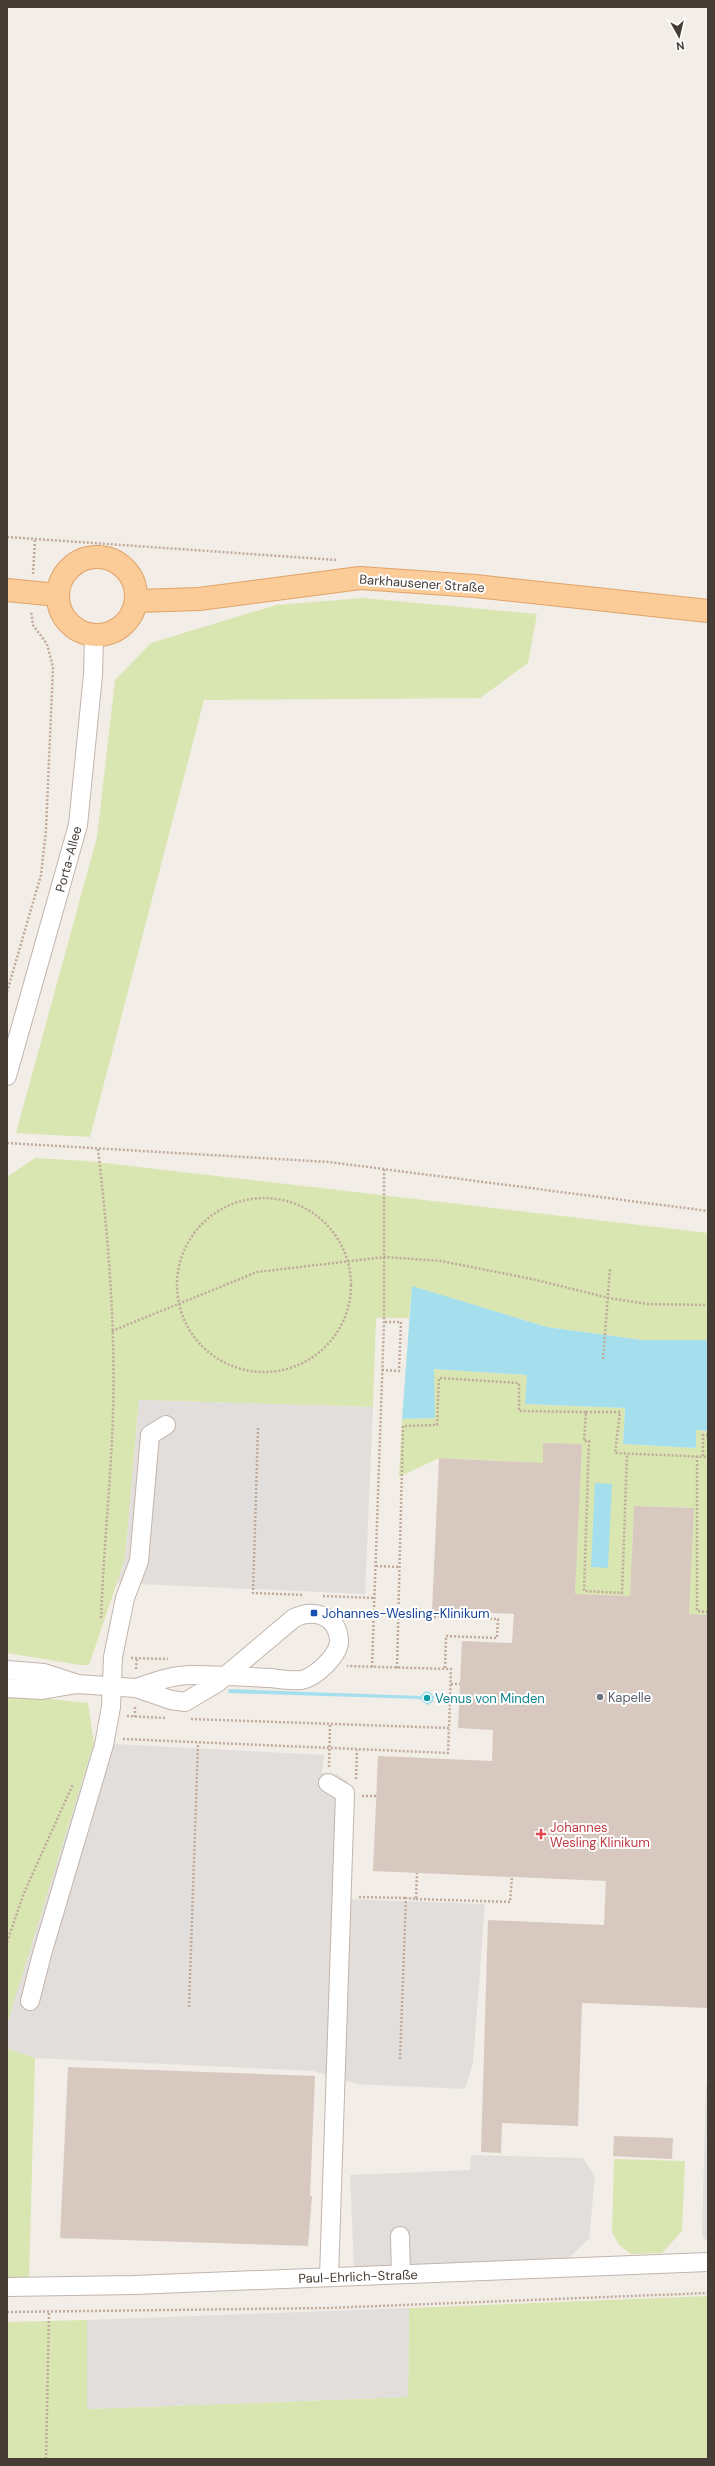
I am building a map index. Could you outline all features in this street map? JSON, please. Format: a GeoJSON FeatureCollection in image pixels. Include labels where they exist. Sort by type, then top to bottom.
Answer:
{"type":"FeatureCollection","features":[{"type":"Feature","properties":{"kind":"main road"},"geometry":{"type":"LineString","coordinates":[[98,556],[111,559],[123,565],[131,575],[136,588],[137,602],[133,613],[122,627],[106,635],[94,636],[81,632],[70,625],[62,614],[58,596],[58,588],[63,575],[72,565],[84,558],[98,556]]}},
{"type":"Feature","properties":{"kind":"main road","name":"Barkhausener Straße"},"geometry":{"type":"LineString","coordinates":[[137,602],[199,599],[360,578],[475,586],[708,611]]}},
{"type":"Feature","properties":{"kind":"main road"},"geometry":{"type":"LineString","coordinates":[[7,590],[58,596]]}},
{"type":"Feature","properties":{"kind":"street","name":"Porta-Allee"},"geometry":{"type":"LineString","coordinates":[[7,1076],[78,825],[93,675],[94,636]]}},
{"type":"Feature","properties":{"kind":"street"},"geometry":{"type":"LineString","coordinates":[[30,2001],[42,1954],[102,1752],[111,1707],[113,1657],[125,1598],[139,1561],[150,1435],[166,1426]]}},
{"type":"Feature","properties":{"kind":"street"},"geometry":{"type":"LineString","coordinates":[[7,1688],[42,1690],[77,1684],[112,1686],[136,1688],[171,1700],[185,1702],[199,1695],[225,1676],[294,1618],[303,1614],[314,1613],[327,1617],[335,1626],[340,1638],[339,1648],[334,1656],[325,1665],[302,1680],[225,1676],[174,1677],[136,1688]]}},
{"type":"Feature","properties":{"kind":"street"},"geometry":{"type":"LineString","coordinates":[[7,1670],[44,1673],[77,1684]]}},
{"type":"Feature","properties":{"kind":"street"},"geometry":{"type":"LineString","coordinates":[[328,1783],[346,1793],[329,2277]]}},
{"type":"Feature","properties":{"kind":"street"},"geometry":{"type":"LineString","coordinates":[[400,2236],[401,2274]]}},
{"type":"Feature","properties":{"kind":"street","name":"Paul-Ehrlich-Straße"},"geometry":{"type":"LineString","coordinates":[[7,2288],[708,2262]]}},
{"type":"Feature","properties":{"kind":"path"},"geometry":{"type":"LineString","coordinates":[[7,537],[35,539],[31,619],[47,644],[53,667],[46,830],[41,875],[7,992]]}},
{"type":"Feature","properties":{"kind":"path"},"geometry":{"type":"LineString","coordinates":[[7,1143],[328,1162],[708,1211]]}},
{"type":"Feature","properties":{"kind":"path"},"geometry":{"type":"LineString","coordinates":[[98,1149],[108,1242],[112,1331],[112,1438],[102,1569],[101,1624]]}},
{"type":"Feature","properties":{"kind":"path"},"geometry":{"type":"LineString","coordinates":[[372,1666],[384,1322],[384,1169]]}},
{"type":"Feature","properties":{"kind":"path"},"geometry":{"type":"LineString","coordinates":[[280,1198],[318,1216],[338,1237],[348,1262],[350,1300],[336,1334],[315,1356],[281,1371],[245,1371],[212,1356],[190,1334],[177,1304],[179,1259],[201,1223],[236,1201],[280,1198]]}},
{"type":"Feature","properties":{"kind":"path"},"geometry":{"type":"LineString","coordinates":[[112,1331],[257,1272],[385,1258],[441,1261],[532,1279],[609,1298],[647,1304],[708,1305]]}},
{"type":"Feature","properties":{"kind":"path"},"geometry":{"type":"LineString","coordinates":[[603,1359],[604,1336],[609,1298],[610,1269]]}},
{"type":"Feature","properties":{"kind":"path"},"geometry":{"type":"LineString","coordinates":[[382,1370],[399,1371],[401,1322],[384,1322]]}},
{"type":"Feature","properties":{"kind":"path"},"geometry":{"type":"LineString","coordinates":[[397,1668],[403,1426],[437,1425],[439,1378],[519,1383],[519,1411],[620,1412],[615,1453],[708,1457]]}},
{"type":"Feature","properties":{"kind":"path"},"geometry":{"type":"LineString","coordinates":[[586,1412],[584,1441],[589,1441],[584,1591],[622,1593],[627,1454]]}},
{"type":"Feature","properties":{"kind":"path"},"geometry":{"type":"LineString","coordinates":[[258,1428],[253,1594],[306,1596]]}},
{"type":"Feature","properties":{"kind":"path"},"geometry":{"type":"LineString","coordinates":[[702,1456],[703,1435],[708,1435]]}},
{"type":"Feature","properties":{"kind":"path"},"geometry":{"type":"LineString","coordinates":[[697,1456],[697,1610],[708,1612]]}},
{"type":"Feature","properties":{"kind":"path"},"geometry":{"type":"LineString","coordinates":[[376,1566],[400,1567]]}},
{"type":"Feature","properties":{"kind":"path"},"geometry":{"type":"LineString","coordinates":[[321,1596],[374,1598]]}},
{"type":"Feature","properties":{"kind":"path"},"geometry":{"type":"LineString","coordinates":[[398,1616],[498,1619],[497,1638],[446,1636],[445,1669]]}},
{"type":"Feature","properties":{"kind":"path"},"geometry":{"type":"LineString","coordinates":[[451,1684],[460,1684]]}},
{"type":"Feature","properties":{"kind":"path"},"geometry":{"type":"LineString","coordinates":[[124,1716],[124,1722]]}},
{"type":"Feature","properties":{"kind":"path"},"geometry":{"type":"LineString","coordinates":[[124,1734],[123,1740],[448,1753],[449,1728]]}},
{"type":"Feature","properties":{"kind":"path"},"geometry":{"type":"LineString","coordinates":[[189,2007],[198,1743]]}},
{"type":"Feature","properties":{"kind":"path"},"geometry":{"type":"LineString","coordinates":[[7,1942],[24,1893],[76,1776]]}},
{"type":"Feature","properties":{"kind":"path"},"geometry":{"type":"LineString","coordinates":[[355,1796],[376,1796]]}},
{"type":"Feature","properties":{"kind":"path"},"geometry":{"type":"LineString","coordinates":[[416,1899],[417,1873]]}},
{"type":"Feature","properties":{"kind":"path"},"geometry":{"type":"LineString","coordinates":[[400,2059],[406,1898],[510,1902],[512,1877]]}},
{"type":"Feature","properties":{"kind":"path"},"geometry":{"type":"LineString","coordinates":[[7,2312],[328,2308],[708,2293]]}},
{"type":"Feature","properties":{"kind":"path"},"geometry":{"type":"LineString","coordinates":[[46,2459],[49,2312]]}},
{"type":"Feature","properties":{"kind":"green space"},"geometry":{"type":"Polygon","coordinates":[[[363,598],[537,614],[528,663],[480,698],[204,700],[90,1137],[16,1133],[97,837],[115,680],[151,643],[276,605],[363,598]]]}},
{"type":"Feature","properties":{"kind":"green space"},"geometry":{"type":"Polygon","coordinates":[[[35,1158],[87,1161],[708,1233],[708,1340],[642,1340],[547,1327],[412,1287],[409,1318],[376,1318],[373,1407],[139,1400],[125,1559],[89,1665],[80,1665],[7,1653],[7,1177],[35,1158]]]}},
{"type":"Feature","properties":{"kind":"green space"},"geometry":{"type":"Polygon","coordinates":[[[434,1369],[527,1375],[526,1404],[625,1408],[623,1444],[696,1448],[696,1430],[708,1431],[708,1615],[689,1614],[693,1508],[634,1506],[630,1596],[575,1594],[581,1445],[544,1443],[542,1481],[525,1462],[439,1458],[399,1477],[402,1419],[434,1418],[434,1369]]]}},
{"type":"Feature","properties":{"kind":"green space"},"geometry":{"type":"Polygon","coordinates":[[[7,1694],[88,1703],[94,1743],[7,2025],[7,1694]]]}},
{"type":"Feature","properties":{"kind":"green space"},"geometry":{"type":"Polygon","coordinates":[[[7,2048],[35,2058],[29,2280],[7,2280],[7,2048]]]}},
{"type":"Feature","properties":{"kind":"green space"},"geometry":{"type":"Polygon","coordinates":[[[614,2159],[685,2161],[682,2231],[662,2253],[631,2254],[619,2245],[612,2232],[614,2159]]]}},
{"type":"Feature","properties":{"kind":"green space"},"geometry":{"type":"Polygon","coordinates":[[[708,2296],[708,2459],[7,2459],[7,2322],[87,2320],[88,2409],[408,2397],[409,2308],[708,2296]]]}},
{"type":"Feature","properties":{"kind":"shaded area"},"geometry":{"type":"Polygon","coordinates":[[[139,1400],[373,1407],[365,1594],[117,1583],[125,1559],[139,1400]]]}},
{"type":"Feature","properties":{"kind":"shaded area"},"geometry":{"type":"Polygon","coordinates":[[[94,1743],[324,1755],[322,1773],[336,1774],[347,1781],[351,1791],[347,1899],[485,1904],[473,2063],[465,2089],[357,2084],[313,2071],[35,2058],[7,2048],[7,2025],[94,1743]]]}},
{"type":"Feature","properties":{"kind":"shaded area"},"geometry":{"type":"Polygon","coordinates":[[[706,2085],[708,2085],[708,2243],[702,2235],[706,2085]]]}},
{"type":"Feature","properties":{"kind":"shaded area"},"geometry":{"type":"Polygon","coordinates":[[[471,2155],[583,2158],[595,2176],[589,2239],[565,2261],[354,2268],[350,2175],[470,2170],[471,2155]]]}},
{"type":"Feature","properties":{"kind":"shaded area"},"geometry":{"type":"Polygon","coordinates":[[[409,2308],[408,2397],[87,2409],[87,2320],[409,2308]]]}},
{"type":"Feature","properties":{"kind":"water"},"geometry":{"type":"Polygon","coordinates":[[[412,1286],[547,1327],[642,1340],[708,1340],[708,1431],[696,1430],[696,1448],[623,1444],[625,1408],[525,1404],[527,1375],[434,1369],[435,1418],[402,1419],[412,1286]]]}},
{"type":"Feature","properties":{"kind":"water"},"geometry":{"type":"Polygon","coordinates":[[[595,1483],[612,1484],[608,1568],[591,1567],[595,1483]]]}},
{"type":"Feature","properties":{"kind":"water"},"geometry":{"type":"Polygon","coordinates":[[[229,1689],[420,1696],[426,1691],[430,1692],[434,1697],[433,1702],[427,1705],[420,1699],[228,1693],[229,1689]]]}},
{"type":"Feature","properties":{"kind":"building","name":"Johannes Wesling Klinikum"},"geometry":{"type":"Polygon","coordinates":[[[543,1443],[582,1444],[575,1594],[630,1596],[634,1506],[694,1508],[689,1614],[708,1615],[708,2008],[582,2003],[578,2126],[502,2123],[501,2153],[481,2152],[488,1920],[604,1925],[606,1881],[373,1871],[378,1756],[492,1761],[493,1730],[458,1728],[462,1641],[512,1643],[514,1614],[432,1611],[439,1458],[543,1463],[543,1443]]]}},
{"type":"Feature","properties":{"kind":"building"},"geometry":{"type":"Polygon","coordinates":[[[68,2067],[315,2076],[310,2196],[312,2196],[308,2246],[60,2238],[68,2067]]]}},
{"type":"Feature","properties":{"kind":"building"},"geometry":{"type":"Polygon","coordinates":[[[614,2136],[673,2138],[672,2159],[613,2156],[614,2136]]]}},
{"type":"Feature","properties":{"kind":"place","name":"Johannes-Wesling-Klinikum"},"geometry":{"type":"Point","coordinates":[314,1613]}},
{"type":"Feature","properties":{"kind":"place","name":"Kapelle"},"geometry":{"type":"Point","coordinates":[600,1697]}},
{"type":"Feature","properties":{"kind":"place","name":"Venus von Minden"},"geometry":{"type":"Point","coordinates":[427,1698]}},
{"type":"Feature","properties":{"kind":"place","name":"Johannes Wesling Klinikum"},"geometry":{"type":"Point","coordinates":[541,1834]}}]}
